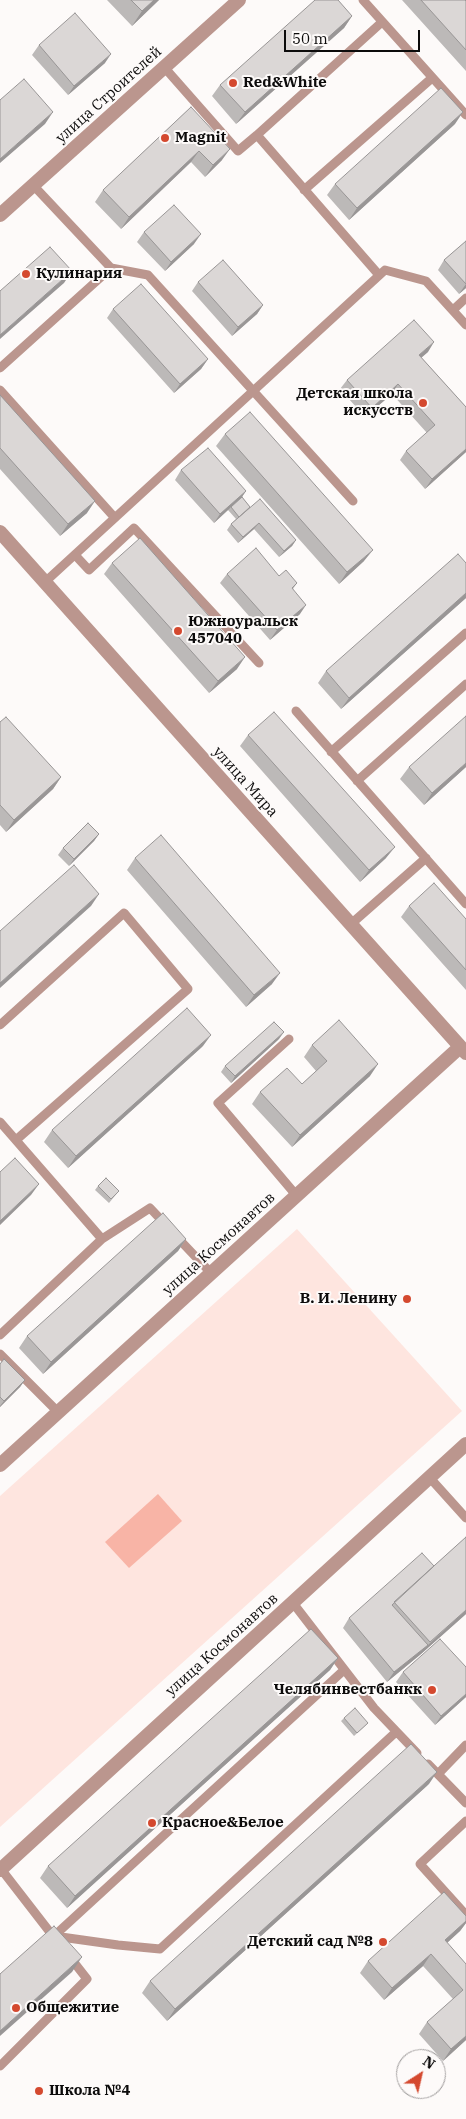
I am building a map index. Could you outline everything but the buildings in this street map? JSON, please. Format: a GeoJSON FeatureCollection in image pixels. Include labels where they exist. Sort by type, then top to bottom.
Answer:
{"type":"FeatureCollection","features":[{"type":"Feature","properties":{"kind":"street","name":"улица Строителей"},"geometry":{"type":"LineString","coordinates":[[0,215],[239,0]]}},
{"type":"Feature","properties":{"kind":"street","name":"улица Мира"},"geometry":{"type":"LineString","coordinates":[[0,532],[463,1050]]}},
{"type":"Feature","properties":{"kind":"street","name":"улица Космонавтов"},"geometry":{"type":"LineString","coordinates":[[0,1464],[296,1195],[463,1050]]}},
{"type":"Feature","properties":{"kind":"street","name":"улица Космонавтов"},"geometry":{"type":"LineString","coordinates":[[1,1869],[466,1444]]}},
{"type":"Feature","properties":{"kind":"lane"},"geometry":{"type":"LineString","coordinates":[[363,0],[466,115]]}},
{"type":"Feature","properties":{"kind":"lane"},"geometry":{"type":"LineString","coordinates":[[164,67],[238,151],[382,22]]}},
{"type":"Feature","properties":{"kind":"lane"},"geometry":{"type":"LineString","coordinates":[[304,190],[432,78]]}},
{"type":"Feature","properties":{"kind":"lane"},"geometry":{"type":"LineString","coordinates":[[257,135],[379,275]]}},
{"type":"Feature","properties":{"kind":"lane"},"geometry":{"type":"LineString","coordinates":[[33,185],[111,268],[148,275],[353,502]]}},
{"type":"Feature","properties":{"kind":"lane"},"geometry":{"type":"LineString","coordinates":[[0,368],[111,268]]}},
{"type":"Feature","properties":{"kind":"lane"},"geometry":{"type":"LineString","coordinates":[[45,582],[385,270],[426,281],[466,325]]}},
{"type":"Feature","properties":{"kind":"lane"},"geometry":{"type":"LineString","coordinates":[[453,310],[466,298]]}},
{"type":"Feature","properties":{"kind":"lane"},"geometry":{"type":"LineString","coordinates":[[0,390],[115,518]]}},
{"type":"Feature","properties":{"kind":"lane"},"geometry":{"type":"LineString","coordinates":[[75,555],[88,570],[134,528],[259,663]]}},
{"type":"Feature","properties":{"kind":"lane"},"geometry":{"type":"LineString","coordinates":[[331,752],[466,633]]}},
{"type":"Feature","properties":{"kind":"lane"},"geometry":{"type":"LineString","coordinates":[[357,781],[466,684]]}},
{"type":"Feature","properties":{"kind":"lane"},"geometry":{"type":"LineString","coordinates":[[296,711],[426,858],[464,898]]}},
{"type":"Feature","properties":{"kind":"lane"},"geometry":{"type":"LineString","coordinates":[[350,924],[426,858]]}},
{"type":"Feature","properties":{"kind":"lane"},"geometry":{"type":"LineString","coordinates":[[0,1025],[124,913],[188,989],[16,1140]]}},
{"type":"Feature","properties":{"kind":"lane"},"geometry":{"type":"LineString","coordinates":[[289,1039],[218,1102],[296,1195]]}},
{"type":"Feature","properties":{"kind":"lane"},"geometry":{"type":"LineString","coordinates":[[0,1122],[102,1240]]}},
{"type":"Feature","properties":{"kind":"lane"},"geometry":{"type":"LineString","coordinates":[[0,1335],[102,1240],[150,1208],[211,1273]]}},
{"type":"Feature","properties":{"kind":"lane"},"geometry":{"type":"LineString","coordinates":[[0,1354],[58,1412]]}},
{"type":"Feature","properties":{"kind":"lane"},"geometry":{"type":"LineString","coordinates":[[430,1478],[466,1518]]}},
{"type":"Feature","properties":{"kind":"lane"},"geometry":{"type":"LineString","coordinates":[[292,1603],[374,1708],[466,1803]]}},
{"type":"Feature","properties":{"kind":"lane"},"geometry":{"type":"LineString","coordinates":[[54,1936],[344,1670]]}},
{"type":"Feature","properties":{"kind":"lane"},"geometry":{"type":"LineString","coordinates":[[54,1936],[118,1945],[160,1948],[396,1732]]}},
{"type":"Feature","properties":{"kind":"lane"},"geometry":{"type":"LineString","coordinates":[[438,1774],[466,1745]]}},
{"type":"Feature","properties":{"kind":"lane"},"geometry":{"type":"LineString","coordinates":[[466,1821],[420,1864],[466,1915]]}},
{"type":"Feature","properties":{"kind":"lane"},"geometry":{"type":"LineString","coordinates":[[0,2066],[87,1979],[1,1869]]}},
{"type":"Feature","properties":{"kind":"shaded area"},"geometry":{"type":"Polygon","coordinates":[[[297,1229],[462,1411],[0,1827],[0,1496],[297,1229]]]}},
{"type":"Feature","properties":{"kind":"shaded area"},"geometry":{"type":"Polygon","coordinates":[[[158,1494],[182,1521],[129,1568],[105,1542],[158,1494]]]}},
{"type":"Feature","properties":{"kind":"place","name":"Red&White"},"geometry":{"type":"Point","coordinates":[233,83]}},
{"type":"Feature","properties":{"kind":"place","name":"Magnit"},"geometry":{"type":"Point","coordinates":[165,138]}},
{"type":"Feature","properties":{"kind":"place","name":"Кулинария"},"geometry":{"type":"Point","coordinates":[26,274]}},
{"type":"Feature","properties":{"kind":"place","name":"Детская школа искусств"},"geometry":{"type":"Point","coordinates":[423,403]}},
{"type":"Feature","properties":{"kind":"place","name":"Южноуральск 457040"},"geometry":{"type":"Point","coordinates":[178,631]}},
{"type":"Feature","properties":{"kind":"place","name":"В. И. Ленину"},"geometry":{"type":"Point","coordinates":[407,1299]}},
{"type":"Feature","properties":{"kind":"place","name":"Челябинвестбанкк"},"geometry":{"type":"Point","coordinates":[432,1690]}},
{"type":"Feature","properties":{"kind":"place","name":"Красное&Белое"},"geometry":{"type":"Point","coordinates":[152,1823]}},
{"type":"Feature","properties":{"kind":"place","name":"Детский сад №8"},"geometry":{"type":"Point","coordinates":[383,1942]}},
{"type":"Feature","properties":{"kind":"place","name":"Общежитие"},"geometry":{"type":"Point","coordinates":[16,2008]}},
{"type":"Feature","properties":{"kind":"place","name":"Школа №4"},"geometry":{"type":"Point","coordinates":[39,2091]}}]}
